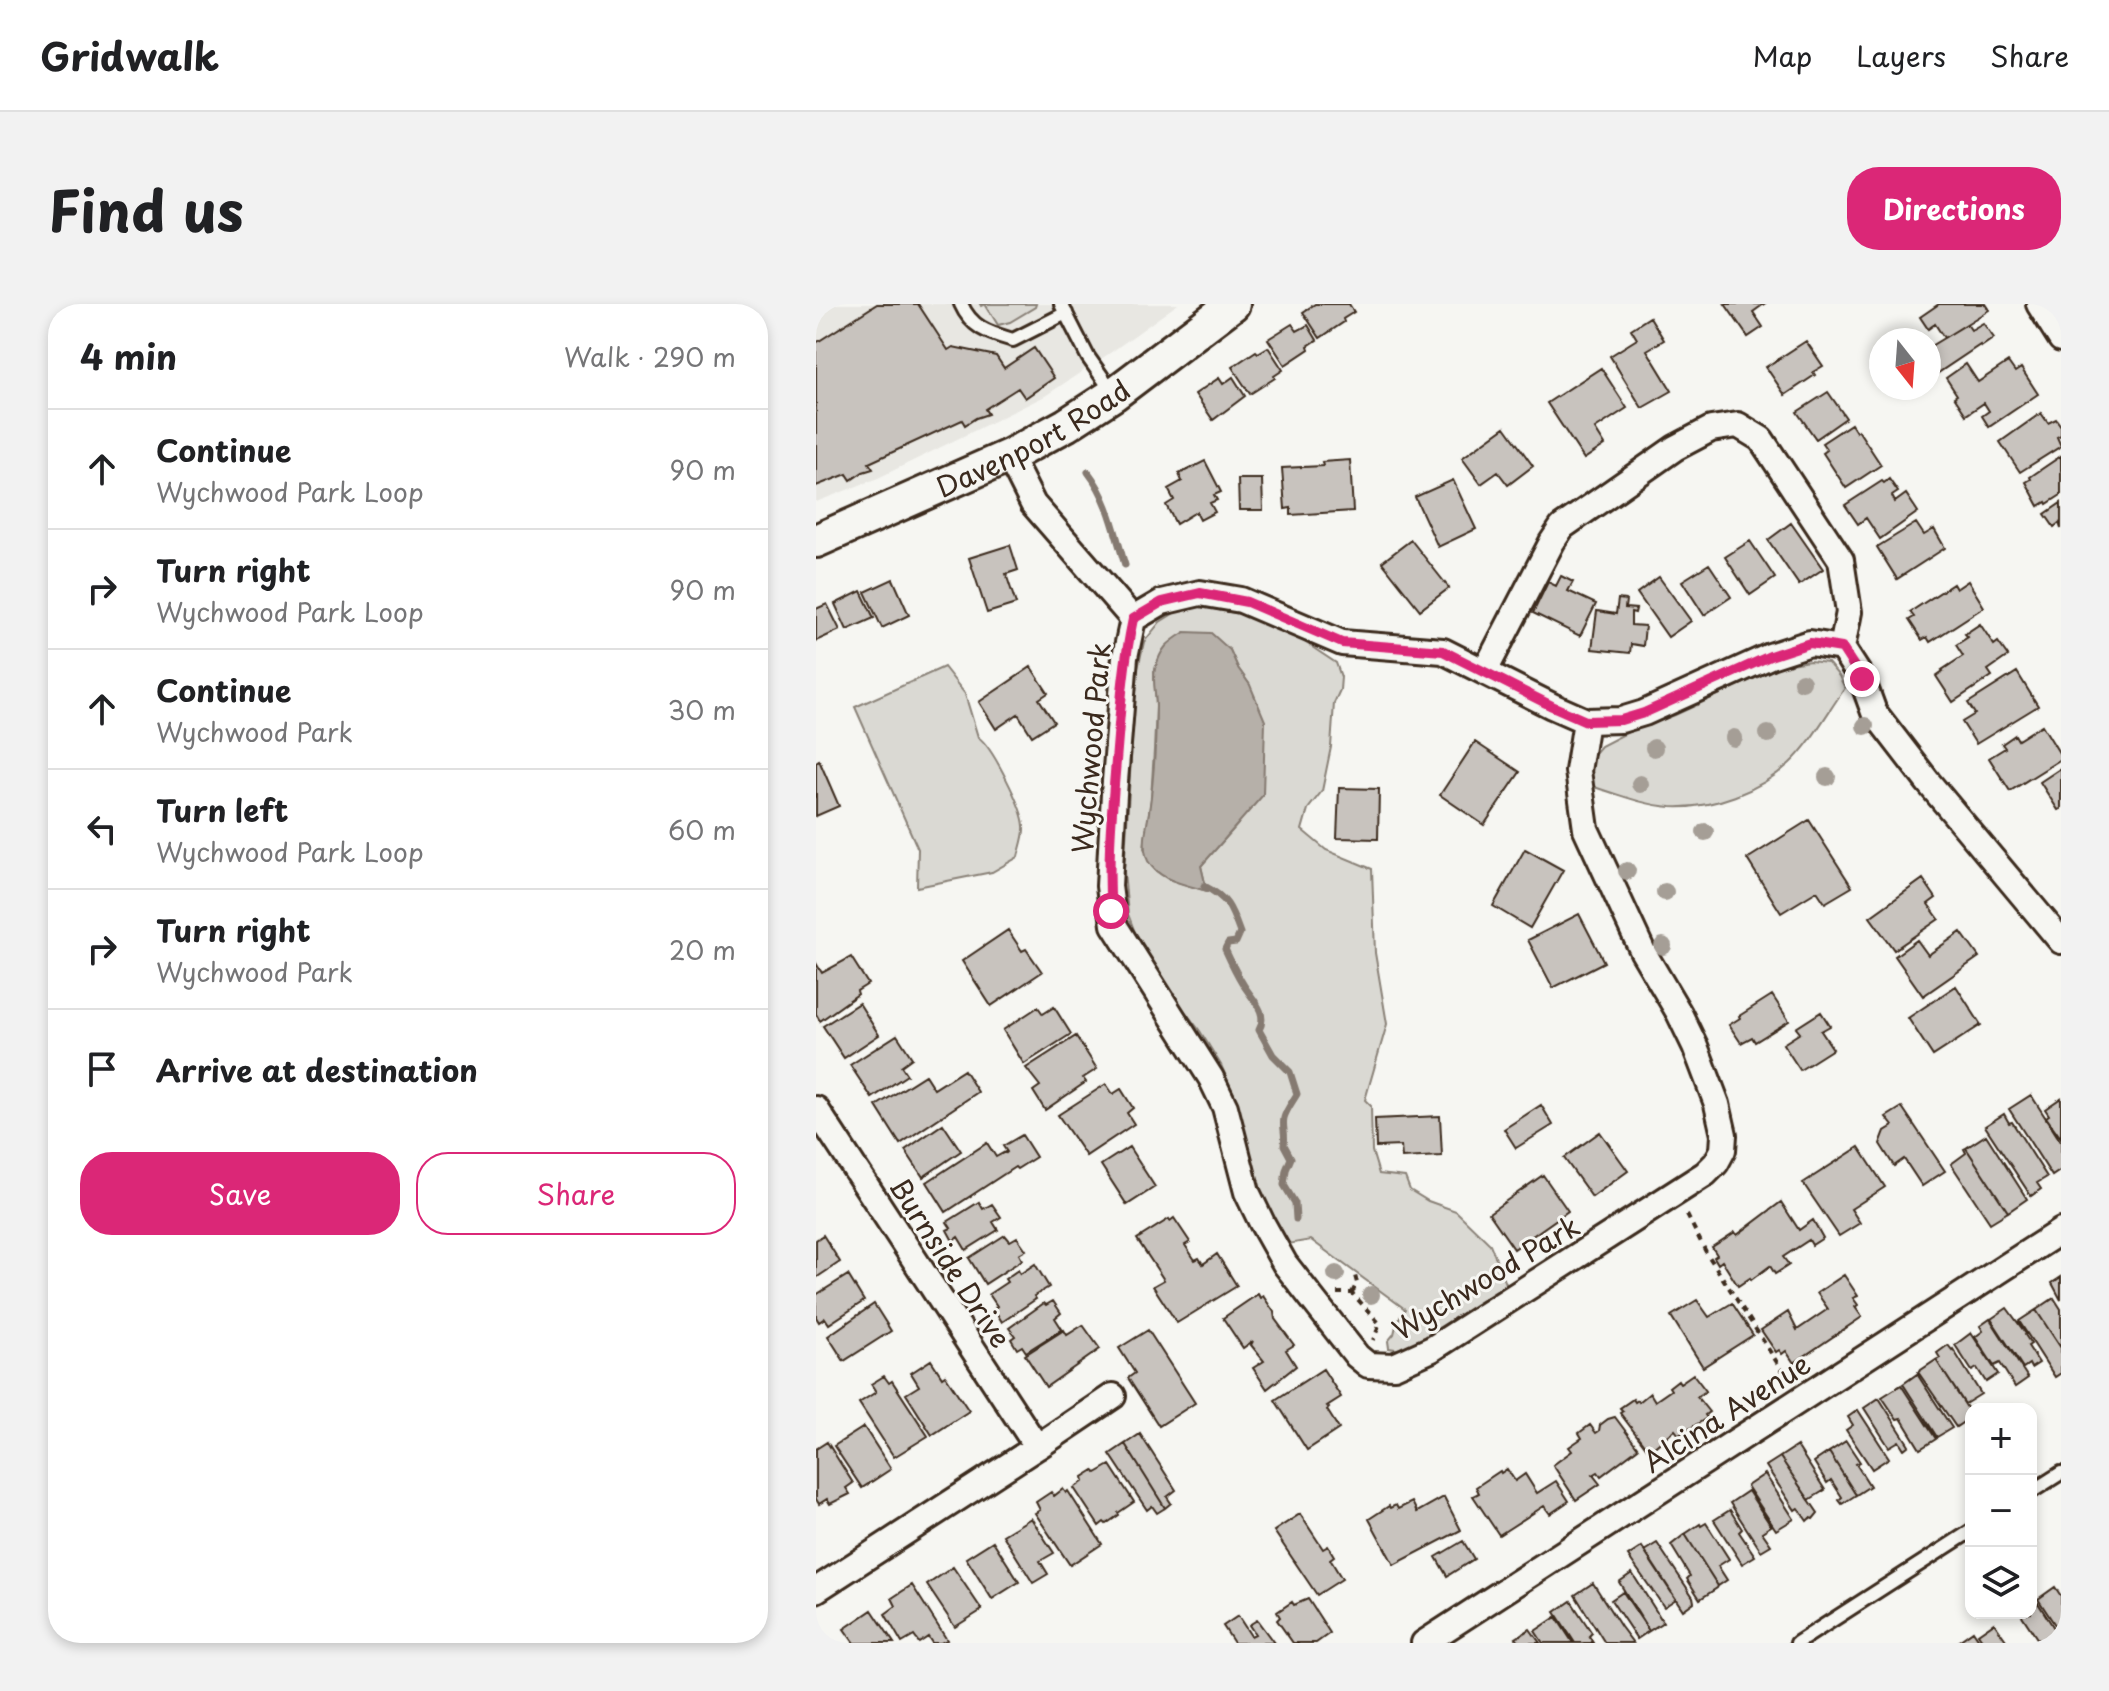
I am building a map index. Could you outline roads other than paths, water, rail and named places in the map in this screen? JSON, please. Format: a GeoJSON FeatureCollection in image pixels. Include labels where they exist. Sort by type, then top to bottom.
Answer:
{"type":"FeatureCollection","features":[{"type":"Feature","properties":{"kind":"street","name":"Davenport Road"},"geometry":{"type":"LineString","coordinates":[[816,541],[1009,456],[1066,425],[1114,394],[1233,304]]}},
{"type":"Feature","properties":{"kind":"street"},"geometry":{"type":"LineString","coordinates":[[2039,304],[2061,339]]}},
{"type":"Feature","properties":{"kind":"street"},"geometry":{"type":"LineString","coordinates":[[1485,671],[1562,527],[1675,448],[1711,429],[1738,425],[1761,439],[1841,560],[1849,612],[1842,648],[1862,679],[1874,712],[2061,941]]}},
{"type":"Feature","properties":{"kind":"street","name":"Wychwood Park"},"geometry":{"type":"LineString","coordinates":[[1009,456],[1033,504],[1133,619]]}},
{"type":"Feature","properties":{"kind":"street","name":"Wychwood Park"},"geometry":{"type":"LineString","coordinates":[[1586,721],[1578,771],[1586,829],[1643,952],[1695,1046],[1717,1104],[1724,1135],[1723,1150],[1705,1174],[1676,1194],[1432,1349],[1394,1366],[1368,1365],[1357,1356],[1285,1264],[1247,1192],[1225,1107],[1211,1078],[1114,925],[1109,886],[1114,794],[1125,657],[1133,619],[1162,602],[1200,593],[1241,600],[1342,643],[1443,651],[1586,721],[1621,720],[1644,713],[1770,656],[1810,643],[1842,648]]}},
{"type":"Feature","properties":{"kind":"street","name":"Burnside Drive"},"geometry":{"type":"LineString","coordinates":[[816,1109],[1037,1447]]}},
{"type":"Feature","properties":{"kind":"street","name":"Alcina Avenue"},"geometry":{"type":"LineString","coordinates":[[1424,1643],[2061,1231]]}},
{"type":"Feature","properties":{"kind":"street"},"geometry":{"type":"LineString","coordinates":[[816,1590],[1113,1396]]}},
{"type":"Feature","properties":{"kind":"lane"},"geometry":{"type":"LineString","coordinates":[[961,304],[965,313],[983,331],[1013,340],[1064,308],[1094,366],[1114,394]]}},
{"type":"Feature","properties":{"kind":"lane"},"geometry":{"type":"LineString","coordinates":[[2037,1488],[2061,1473]]}},
{"type":"Feature","properties":{"kind":"lane"},"geometry":{"type":"LineString","coordinates":[[1797,1643],[1965,1535]]}},
{"type":"Feature","properties":{"kind":"waterway"},"geometry":{"type":"LineString","coordinates":[[1088,472],[1106,505],[1125,565]]}},
{"type":"Feature","properties":{"kind":"waterway"},"geometry":{"type":"LineString","coordinates":[[1204,886],[1224,900],[1234,917],[1240,933],[1236,942],[1228,943],[1225,949],[1258,1006],[1262,1017],[1259,1030],[1273,1055],[1290,1072],[1297,1094],[1283,1124],[1284,1145],[1291,1158],[1284,1185],[1295,1203],[1296,1219]]}}]}
